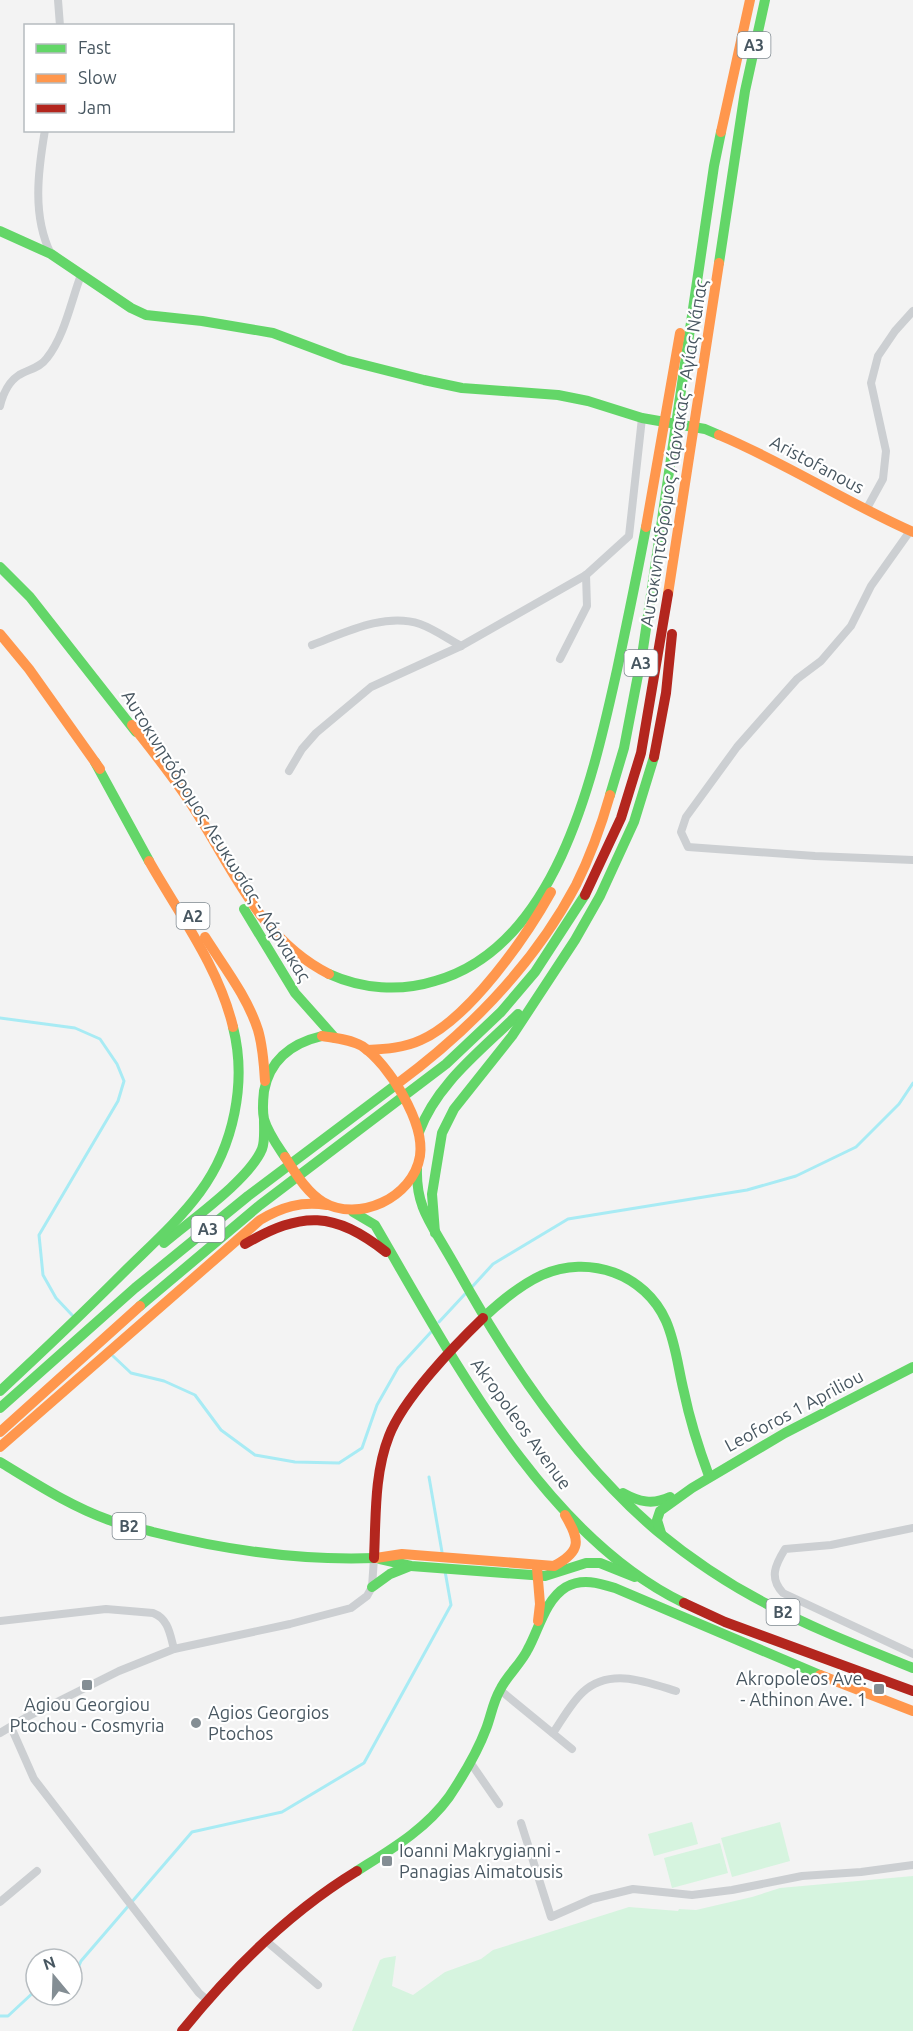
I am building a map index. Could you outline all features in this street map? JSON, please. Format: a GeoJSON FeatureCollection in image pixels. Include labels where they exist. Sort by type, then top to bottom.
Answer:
{"type":"FeatureCollection","features":[{"type":"Feature","properties":{"kind":"main road","name":"Αυτοκινητόδρομος Λάρνακας - Αγίας Νάπας"},"geometry":{"type":"LineString","coordinates":[[0,1408],[135,1288],[248,1196],[437,1054],[491,1003],[524,964],[556,920],[577,883],[601,822],[624,748],[644,649],[670,460],[669,436],[679,412],[714,165],[750,0]]}},
{"type":"Feature","properties":{"kind":"main road","name":"Αυτοκινητόδρομος Λάρνακας - Αγίας Νάπας"},"geometry":{"type":"LineString","coordinates":[[8,1431],[145,1302],[260,1205],[446,1064],[501,1012],[535,972],[589,888],[621,818],[641,753],[697,415],[745,91],[765,0]]}},
{"type":"Feature","properties":{"kind":"main road"},"geometry":{"type":"LineString","coordinates":[[132,725],[182,789],[258,914],[283,943],[325,973],[347,982],[374,986],[404,988],[429,984],[460,974],[483,960],[505,941],[525,916],[552,872],[582,805],[601,740],[669,436],[667,410],[699,225],[714,165]]}},
{"type":"Feature","properties":{"kind":"main road","name":"Aristofanous"},"geometry":{"type":"LineString","coordinates":[[0,231],[51,254],[131,308],[146,315],[202,321],[273,333],[345,360],[462,388],[558,395],[588,401],[642,418],[705,429],[758,451],[866,510],[912,532]]}},
{"type":"Feature","properties":{"kind":"main road"},"geometry":{"type":"LineString","coordinates":[[367,1050],[402,1047],[422,1040],[441,1029],[462,1011],[506,962],[534,923],[562,873],[591,810],[611,742],[670,460]]}},
{"type":"Feature","properties":{"kind":"main road"},"geometry":{"type":"LineString","coordinates":[[438,1236],[432,1214],[432,1194],[442,1133],[454,1109],[512,1036],[575,940],[600,896],[634,822],[654,757],[666,693],[673,629],[674,558]]}},
{"type":"Feature","properties":{"kind":"main road","name":"Αυτοκινητόδρομος Λευκωσίας - Λάρνακας"},"geometry":{"type":"LineString","coordinates":[[0,567],[30,597],[132,725],[287,982],[303,1005],[335,1038]]}},
{"type":"Feature","properties":{"kind":"main road","name":"A2"},"geometry":{"type":"LineString","coordinates":[[0,634],[29,669],[127,808],[244,1002],[258,1028],[263,1050],[265,1081]]}},
{"type":"Feature","properties":{"kind":"main road"},"geometry":{"type":"LineString","coordinates":[[0,1391],[98,1299],[185,1210],[207,1183],[228,1139],[235,1113],[238,1088],[238,1046],[232,1018],[222,991],[206,958],[124,818],[95,762]]}},
{"type":"Feature","properties":{"kind":"main road"},"geometry":{"type":"LineString","coordinates":[[419,1132],[430,1107],[445,1086],[486,1047],[545,984]]}},
{"type":"Feature","properties":{"kind":"main road"},"geometry":{"type":"LineString","coordinates":[[0,1438],[92,1366],[260,1220],[293,1204],[310,1202],[353,1212],[366,1209],[402,1189],[417,1169],[422,1148],[419,1132],[408,1105],[388,1073],[367,1050],[352,1041],[335,1038],[322,1036],[300,1042],[281,1055],[265,1081],[262,1146],[256,1161],[244,1176],[98,1299]]}},
{"type":"Feature","properties":{"kind":"main road"},"geometry":{"type":"LineString","coordinates":[[264,1118],[281,1152],[302,1182],[320,1201],[333,1207]]}},
{"type":"Feature","properties":{"kind":"main road","name":"B2"},"geometry":{"type":"LineString","coordinates":[[417,1169],[416,1188],[419,1203],[438,1236]]}},
{"type":"Feature","properties":{"kind":"main road","name":"B2"},"geometry":{"type":"LineString","coordinates":[[353,1212],[375,1225],[397,1262]]}},
{"type":"Feature","properties":{"kind":"main road"},"geometry":{"type":"LineString","coordinates":[[192,1279],[266,1230],[294,1221],[318,1218],[359,1231],[397,1262]]}},
{"type":"Feature","properties":{"kind":"main road","name":"Akropoleos Avenue"},"geometry":{"type":"LineString","coordinates":[[438,1236],[493,1331],[560,1427],[609,1484],[663,1536],[696,1561],[749,1595],[804,1622],[913,1668]]}},
{"type":"Feature","properties":{"kind":"main road","name":"Akropoleos Avenue"},"geometry":{"type":"LineString","coordinates":[[397,1262],[459,1368],[542,1485],[596,1541],[647,1582],[725,1622],[913,1691]]}},
{"type":"Feature","properties":{"kind":"main road"},"geometry":{"type":"LineString","coordinates":[[374,1558],[379,1476],[388,1437],[399,1416],[443,1359],[492,1311],[518,1288],[556,1269],[583,1266],[610,1270],[634,1281],[653,1299],[665,1318],[693,1426],[709,1476]]}},
{"type":"Feature","properties":{"kind":"main road","name":"Leoforos 1 Apriliou"},"geometry":{"type":"LineString","coordinates":[[663,1536],[657,1525],[658,1513],[692,1487],[800,1423],[913,1367]]}},
{"type":"Feature","properties":{"kind":"main road"},"geometry":{"type":"LineString","coordinates":[[0,1447],[8,1431]]}},
{"type":"Feature","properties":{"kind":"main road","name":"B2"},"geometry":{"type":"LineString","coordinates":[[0,1462],[61,1498],[110,1521],[227,1548],[325,1557],[374,1558],[402,1554],[442,1557],[555,1575],[593,1562],[608,1565],[647,1582]]}},
{"type":"Feature","properties":{"kind":"main road","name":"Leoforos 1 Apriliou"},"geometry":{"type":"LineString","coordinates":[[609,1484],[631,1498],[645,1503],[659,1502],[692,1487]]}},
{"type":"Feature","properties":{"kind":"main road","name":"B2"},"geometry":{"type":"LineString","coordinates":[[374,1558],[411,1566],[445,1569],[537,1571],[562,1562],[574,1550],[575,1532],[561,1506]]}},
{"type":"Feature","properties":{"kind":"main road"},"geometry":{"type":"LineString","coordinates":[[372,1587],[390,1574],[411,1566]]}},
{"type":"Feature","properties":{"kind":"main road"},"geometry":{"type":"LineString","coordinates":[[537,1571],[540,1604],[537,1627]]}},
{"type":"Feature","properties":{"kind":"main road"},"geometry":{"type":"LineString","coordinates":[[182,2031],[206,2000],[265,1940],[318,1896],[426,1824],[444,1803],[470,1762],[483,1736],[500,1690],[528,1650],[537,1627],[551,1605],[567,1587],[592,1581],[615,1588],[812,1672],[913,1711]]}},
{"type":"Feature","properties":{"kind":"street"},"geometry":{"type":"LineString","coordinates":[[58,0],[60,24]]}},
{"type":"Feature","properties":{"kind":"street"},"geometry":{"type":"LineString","coordinates":[[45,132],[40,163],[39,207],[43,239],[51,254]]}},
{"type":"Feature","properties":{"kind":"street"},"geometry":{"type":"LineString","coordinates":[[0,406],[3,391],[18,375],[34,369],[46,359],[59,337],[81,275]]}},
{"type":"Feature","properties":{"kind":"street"},"geometry":{"type":"LineString","coordinates":[[866,510],[883,479],[886,451],[871,383],[878,356],[913,312]]}},
{"type":"Feature","properties":{"kind":"street"},"geometry":{"type":"LineString","coordinates":[[289,771],[302,749],[316,733],[371,687],[461,646],[586,574],[629,536],[642,418]]}},
{"type":"Feature","properties":{"kind":"street"},"geometry":{"type":"LineString","coordinates":[[912,532],[871,586],[851,626],[822,661],[797,679],[737,747],[686,817],[681,832],[688,847],[913,860]]}},
{"type":"Feature","properties":{"kind":"street"},"geometry":{"type":"LineString","coordinates":[[560,659],[587,606],[586,574]]}},
{"type":"Feature","properties":{"kind":"street"},"geometry":{"type":"LineString","coordinates":[[312,645],[356,628],[395,620],[419,624],[461,646]]}},
{"type":"Feature","properties":{"kind":"street"},"geometry":{"type":"LineString","coordinates":[[913,1528],[831,1545],[785,1549],[775,1569],[774,1577],[775,1583],[783,1593],[913,1654]]}},
{"type":"Feature","properties":{"kind":"street"},"geometry":{"type":"LineString","coordinates":[[0,1733],[119,1671],[174,1649],[290,1624],[351,1608],[367,1596],[372,1587],[374,1558]]}},
{"type":"Feature","properties":{"kind":"street"},"geometry":{"type":"LineString","coordinates":[[0,1621],[106,1610],[153,1614],[159,1616],[168,1626],[174,1649]]}},
{"type":"Feature","properties":{"kind":"street"},"geometry":{"type":"LineString","coordinates":[[553,1733],[585,1690],[604,1680],[638,1679],[676,1691]]}},
{"type":"Feature","properties":{"kind":"street"},"geometry":{"type":"LineString","coordinates":[[500,1690],[573,1749]]}},
{"type":"Feature","properties":{"kind":"street"},"geometry":{"type":"LineString","coordinates":[[11,1727],[33,1779],[206,2000]]}},
{"type":"Feature","properties":{"kind":"street"},"geometry":{"type":"LineString","coordinates":[[470,1762],[499,1803]]}},
{"type":"Feature","properties":{"kind":"street"},"geometry":{"type":"LineString","coordinates":[[521,1823],[551,1917],[592,1899],[633,1889],[692,1895],[732,1890],[802,1876],[861,1872],[913,1865]]}},
{"type":"Feature","properties":{"kind":"street"},"geometry":{"type":"LineString","coordinates":[[0,1902],[37,1872]]}},
{"type":"Feature","properties":{"kind":"street"},"geometry":{"type":"LineString","coordinates":[[265,1940],[318,1985]]}},
{"type":"Feature","properties":{"kind":"green space"},"geometry":{"type":"Polygon","coordinates":[[[692,1822],[698,1844],[654,1856],[648,1834],[692,1822]]]}},
{"type":"Feature","properties":{"kind":"green space"},"geometry":{"type":"Polygon","coordinates":[[[780,1822],[790,1861],[732,1877],[721,1838],[780,1822]]]}},
{"type":"Feature","properties":{"kind":"green space"},"geometry":{"type":"Polygon","coordinates":[[[720,1843],[728,1873],[672,1888],[664,1858],[720,1843]]]}},
{"type":"Feature","properties":{"kind":"green space"},"geometry":{"type":"Polygon","coordinates":[[[913,1876],[913,2031],[352,2031],[380,1960],[384,1958],[396,1956],[392,1986],[413,1995],[445,1972],[481,1959],[493,1950],[629,1907],[678,1911],[679,1909],[696,1910],[780,1888],[913,1876]]]}},
{"type":"Feature","properties":{"kind":"waterway"},"geometry":{"type":"LineString","coordinates":[[0,1018],[75,1028],[100,1039],[117,1064],[124,1081],[118,1101],[39,1235],[43,1275],[56,1298],[72,1315]]}},
{"type":"Feature","properties":{"kind":"waterway"},"geometry":{"type":"LineString","coordinates":[[472,1287],[493,1264],[568,1219],[747,1190],[796,1176],[856,1147],[899,1104],[913,1083]]}},
{"type":"Feature","properties":{"kind":"waterway"},"geometry":{"type":"LineString","coordinates":[[439,1322],[465,1294]]}},
{"type":"Feature","properties":{"kind":"waterway"},"geometry":{"type":"LineString","coordinates":[[113,1356],[131,1373],[164,1381],[195,1395],[221,1430],[255,1455],[295,1462],[339,1463],[362,1448],[377,1405],[398,1368],[431,1332]]}},
{"type":"Feature","properties":{"kind":"waterway"},"geometry":{"type":"LineString","coordinates":[[429,1477],[442,1552]]}},
{"type":"Feature","properties":{"kind":"waterway"},"geometry":{"type":"LineString","coordinates":[[84,1958],[192,1832],[282,1812],[364,1763],[451,1605],[445,1571]]}},
{"type":"Feature","properties":{"kind":"waterway"},"geometry":{"type":"LineString","coordinates":[[0,2016],[8,2016],[24,2001]]}},
{"type":"Feature","properties":{"kind":"traffic: fast"},"geometry":{"type":"LineString","coordinates":[[719,263],[745,91],[765,0]]}},
{"type":"Feature","properties":{"kind":"traffic: fast"},"geometry":{"type":"LineString","coordinates":[[610,795],[624,748],[643,649],[714,166],[721,132]]}},
{"type":"Feature","properties":{"kind":"traffic: fast"},"geometry":{"type":"LineString","coordinates":[[0,231],[51,254],[131,308],[146,315],[202,321],[273,333],[345,360],[424,380],[462,388],[558,395],[588,401],[642,418],[705,429],[719,435]]}},
{"type":"Feature","properties":{"kind":"traffic: fast"},"geometry":{"type":"LineString","coordinates":[[329,974],[368,986],[395,988],[435,981],[477,962],[512,933],[540,896],[563,853],[596,759],[646,527]]}},
{"type":"Feature","properties":{"kind":"traffic: fast"},"geometry":{"type":"LineString","coordinates":[[0,567],[30,597],[136,732]]}},
{"type":"Feature","properties":{"kind":"traffic: fast"},"geometry":{"type":"LineString","coordinates":[[435,1233],[432,1194],[442,1133],[454,1109],[512,1036],[575,940],[600,896],[634,822],[654,757]]}},
{"type":"Feature","properties":{"kind":"traffic: fast"},"geometry":{"type":"LineString","coordinates":[[95,762],[149,861]]}},
{"type":"Feature","properties":{"kind":"traffic: fast"},"geometry":{"type":"LineString","coordinates":[[140,1306],[260,1205],[446,1064],[501,1012],[535,972],[585,895]]}},
{"type":"Feature","properties":{"kind":"traffic: fast"},"geometry":{"type":"LineString","coordinates":[[244,909],[295,993],[335,1038]]}},
{"type":"Feature","properties":{"kind":"traffic: fast"},"geometry":{"type":"LineString","coordinates":[[419,1132],[427,1114],[449,1083],[518,1014]]}},
{"type":"Feature","properties":{"kind":"traffic: fast"},"geometry":{"type":"LineString","coordinates":[[0,1391],[173,1224],[212,1174],[229,1134],[238,1091],[239,1070],[233,1027]]}},
{"type":"Feature","properties":{"kind":"traffic: fast"},"geometry":{"type":"LineString","coordinates":[[285,1157],[270,1134],[264,1119],[263,1098],[267,1080],[271,1070],[284,1054],[301,1043],[322,1036]]}},
{"type":"Feature","properties":{"kind":"traffic: fast"},"geometry":{"type":"LineString","coordinates":[[0,1408],[135,1288],[248,1196],[397,1084]]}},
{"type":"Feature","properties":{"kind":"traffic: fast"},"geometry":{"type":"LineString","coordinates":[[164,1243],[245,1174],[262,1149],[264,1121]]}},
{"type":"Feature","properties":{"kind":"traffic: fast"},"geometry":{"type":"LineString","coordinates":[[417,1169],[418,1191],[427,1218],[489,1325],[554,1420],[629,1506],[683,1551],[738,1588],[803,1622],[913,1668]]}},
{"type":"Feature","properties":{"kind":"traffic: fast"},"geometry":{"type":"LineString","coordinates":[[353,1212],[375,1225],[469,1384],[505,1437],[544,1488],[587,1534],[633,1573],[684,1603]]}},
{"type":"Feature","properties":{"kind":"traffic: fast"},"geometry":{"type":"LineString","coordinates":[[483,1318],[526,1284],[560,1269],[596,1268],[614,1272],[630,1280],[657,1305],[666,1321],[675,1347],[686,1403],[709,1476]]}},
{"type":"Feature","properties":{"kind":"traffic: fast"},"geometry":{"type":"LineString","coordinates":[[661,1533],[657,1520],[660,1511],[692,1488],[785,1433],[913,1367]]}},
{"type":"Feature","properties":{"kind":"traffic: fast"},"geometry":{"type":"LineString","coordinates":[[0,1462],[67,1501],[125,1525],[208,1544],[263,1553],[320,1558],[376,1558]]}},
{"type":"Feature","properties":{"kind":"traffic: fast"},"geometry":{"type":"LineString","coordinates":[[623,1493],[646,1501],[658,1501],[670,1497]]}},
{"type":"Feature","properties":{"kind":"traffic: fast"},"geometry":{"type":"LineString","coordinates":[[380,1559],[411,1566],[545,1576],[586,1563],[600,1563],[635,1577]]}},
{"type":"Feature","properties":{"kind":"traffic: fast"},"geometry":{"type":"LineString","coordinates":[[372,1587],[390,1574],[410,1566]]}},
{"type":"Feature","properties":{"kind":"traffic: fast"},"geometry":{"type":"LineString","coordinates":[[357,1871],[418,1829],[440,1809],[449,1797],[478,1747],[506,1679],[525,1654],[553,1599],[572,1584],[590,1582],[615,1588],[820,1675]]}},
{"type":"Feature","properties":{"kind":"traffic: slow"},"geometry":{"type":"LineString","coordinates":[[721,132],[750,0]]}},
{"type":"Feature","properties":{"kind":"traffic: slow"},"geometry":{"type":"LineString","coordinates":[[668,594],[719,263]]}},
{"type":"Feature","properties":{"kind":"traffic: slow"},"geometry":{"type":"LineString","coordinates":[[646,527],[680,333]]}},
{"type":"Feature","properties":{"kind":"traffic: slow"},"geometry":{"type":"LineString","coordinates":[[719,435],[913,532]]}},
{"type":"Feature","properties":{"kind":"traffic: slow"},"geometry":{"type":"LineString","coordinates":[[0,634],[29,669],[100,769]]}},
{"type":"Feature","properties":{"kind":"traffic: slow"},"geometry":{"type":"LineString","coordinates":[[132,725],[188,799],[236,879],[267,923],[305,960],[329,974]]}},
{"type":"Feature","properties":{"kind":"traffic: slow"},"geometry":{"type":"LineString","coordinates":[[397,1084],[450,1042],[474,1019],[498,995],[540,943],[559,915],[581,875],[610,795]]}},
{"type":"Feature","properties":{"kind":"traffic: slow"},"geometry":{"type":"LineString","coordinates":[[149,861],[208,962],[227,1005],[233,1027]]}},
{"type":"Feature","properties":{"kind":"traffic: slow"},"geometry":{"type":"LineString","coordinates":[[367,1050],[394,1048],[415,1043],[439,1029],[458,1014],[477,996],[512,953],[551,892]]}},
{"type":"Feature","properties":{"kind":"traffic: slow"},"geometry":{"type":"LineString","coordinates":[[205,937],[248,1005],[261,1043],[265,1081]]}},
{"type":"Feature","properties":{"kind":"traffic: slow"},"geometry":{"type":"LineString","coordinates":[[285,1157],[301,1181],[317,1198],[337,1208],[352,1210],[382,1203],[395,1195],[407,1184],[420,1156],[417,1127],[411,1111],[394,1080],[383,1066],[362,1046],[342,1039],[322,1036]]}},
{"type":"Feature","properties":{"kind":"traffic: slow"},"geometry":{"type":"LineString","coordinates":[[0,1447],[260,1220],[292,1206],[327,1205]]}},
{"type":"Feature","properties":{"kind":"traffic: slow"},"geometry":{"type":"LineString","coordinates":[[0,1432],[140,1306]]}},
{"type":"Feature","properties":{"kind":"traffic: slow"},"geometry":{"type":"LineString","coordinates":[[376,1558],[402,1554],[554,1566],[570,1555],[576,1544],[574,1531],[565,1515]]}},
{"type":"Feature","properties":{"kind":"traffic: slow"},"geometry":{"type":"LineString","coordinates":[[537,1568],[540,1604],[538,1621]]}},
{"type":"Feature","properties":{"kind":"traffic: slow"},"geometry":{"type":"LineString","coordinates":[[820,1675],[913,1711]]}},
{"type":"Feature","properties":{"kind":"traffic: jam"},"geometry":{"type":"LineString","coordinates":[[585,895],[621,818],[641,753],[668,594]]}},
{"type":"Feature","properties":{"kind":"traffic: jam"},"geometry":{"type":"LineString","coordinates":[[654,757],[666,693],[672,634]]}},
{"type":"Feature","properties":{"kind":"traffic: jam"},"geometry":{"type":"LineString","coordinates":[[245,1244],[284,1226],[301,1221],[317,1220],[350,1229],[386,1252]]}},
{"type":"Feature","properties":{"kind":"traffic: jam"},"geometry":{"type":"LineString","coordinates":[[374,1558],[378,1481],[389,1436],[396,1421],[417,1390],[483,1318]]}},
{"type":"Feature","properties":{"kind":"traffic: jam"},"geometry":{"type":"LineString","coordinates":[[684,1603],[725,1622],[913,1691]]}},
{"type":"Feature","properties":{"kind":"traffic: jam"},"geometry":{"type":"LineString","coordinates":[[182,2031],[241,1964],[262,1944],[308,1905],[357,1871]]}},
{"type":"Feature","properties":{"kind":"place","name":"Agiou Georgiou Ptochou - Cosmyria"},"geometry":{"type":"Point","coordinates":[87,1685]}},
{"type":"Feature","properties":{"kind":"place","name":"Akropoleos Ave. - Athinon Ave. 1"},"geometry":{"type":"Point","coordinates":[879,1689]}},
{"type":"Feature","properties":{"kind":"place","name":"Agios Georgios Ptochos"},"geometry":{"type":"Point","coordinates":[196,1723]}},
{"type":"Feature","properties":{"kind":"place","name":"Ioanni Makrygianni - Panagias Aimatousis"},"geometry":{"type":"Point","coordinates":[387,1861]}}]}
